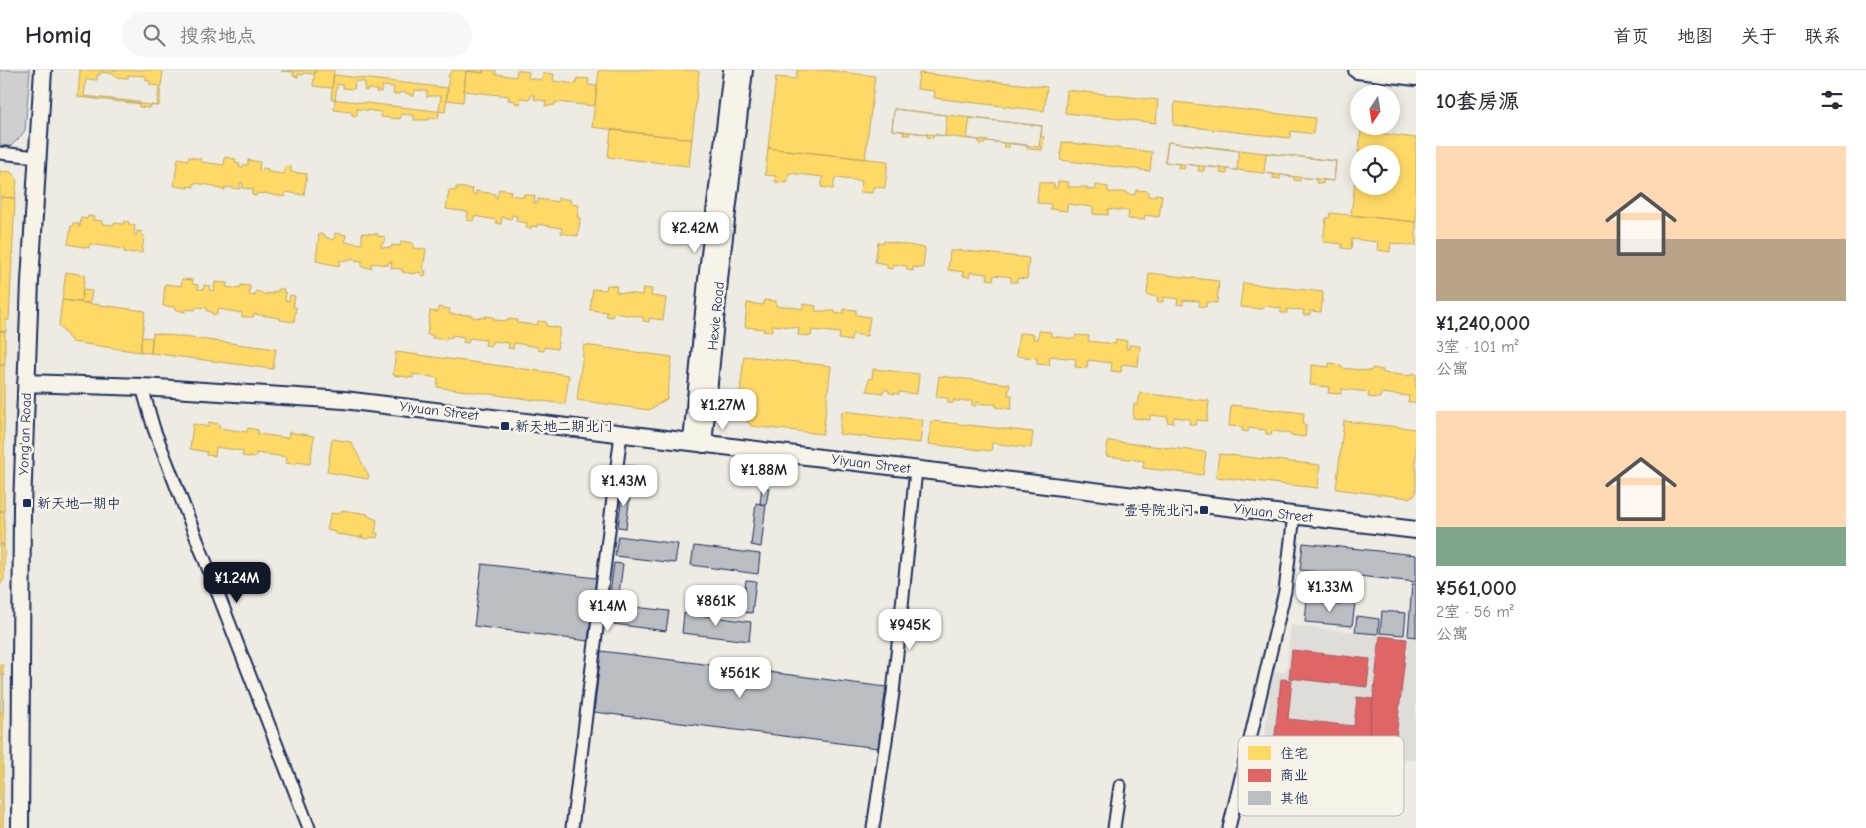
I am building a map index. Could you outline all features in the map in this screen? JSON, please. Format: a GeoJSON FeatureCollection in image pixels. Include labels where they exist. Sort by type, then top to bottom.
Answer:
{"type":"FeatureCollection","features":[{"type":"Feature","properties":{"kind":"street","name":"Yong'an Road"},"geometry":{"type":"LineString","coordinates":[[20,828],[22,507],[30,281],[43,70]]}},
{"type":"Feature","properties":{"kind":"street","name":"Hexie Road"},"geometry":{"type":"LineString","coordinates":[[698,443],[707,280],[732,70]]}},
{"type":"Feature","properties":{"kind":"street","name":"Hexie Road"},"geometry":{"type":"LineString","coordinates":[[698,443],[744,70]]}},
{"type":"Feature","properties":{"kind":"street"},"geometry":{"type":"LineString","coordinates":[[1357,70],[1416,77]]}},
{"type":"Feature","properties":{"kind":"street"},"geometry":{"type":"LineString","coordinates":[[0,154],[37,157]]}},
{"type":"Feature","properties":{"kind":"street","name":"Yiyuan Street"},"geometry":{"type":"LineString","coordinates":[[26,383],[142,387],[344,400],[1416,530]]}},
{"type":"Feature","properties":{"kind":"street"},"geometry":{"type":"LineString","coordinates":[[142,387],[154,429],[309,828]]}},
{"type":"Feature","properties":{"kind":"street"},"geometry":{"type":"LineString","coordinates":[[572,828],[621,434]]}},
{"type":"Feature","properties":{"kind":"street"},"geometry":{"type":"LineString","coordinates":[[873,828],[892,693],[916,470]]}},
{"type":"Feature","properties":{"kind":"street"},"geometry":{"type":"LineString","coordinates":[[1250,736],[1284,591],[1294,515]]}},
{"type":"Feature","properties":{"kind":"street"},"geometry":{"type":"LineString","coordinates":[[1114,828],[1120,786]]}},
{"type":"Feature","properties":{"kind":"street"},"geometry":{"type":"LineString","coordinates":[[1229,828],[1238,789]]}},
{"type":"Feature","properties":{"kind":"shaded area"},"geometry":{"type":"Polygon","coordinates":[[[0,70],[30,70],[25,130],[11,146],[0,145],[0,70]]]}},
{"type":"Feature","properties":{"kind":"shaded area"},"geometry":{"type":"Polygon","coordinates":[[[1291,625],[1416,639],[1416,760],[1404,759],[1404,736],[1265,736],[1272,671],[1286,672],[1291,625]]]}},
{"type":"Feature","properties":{"kind":"building: 住宅"},"geometry":{"type":"Polygon","coordinates":[[[80,70],[163,70],[159,106],[78,97],[80,70]]]}},
{"type":"Feature","properties":{"kind":"building: 住宅"},"geometry":{"type":"Polygon","coordinates":[[[315,70],[334,70],[332,88],[313,86],[315,70]]]}},
{"type":"Feature","properties":{"kind":"building: 住宅"},"geometry":{"type":"Polygon","coordinates":[[[315,70],[314,74],[298,74],[298,77],[293,76],[294,72],[281,71],[315,70]]]}},
{"type":"Feature","properties":{"kind":"building: 住宅"},"geometry":{"type":"Polygon","coordinates":[[[454,70],[483,70],[483,73],[466,71],[463,102],[446,100],[449,74],[454,70]]]}},
{"type":"Feature","properties":{"kind":"building: 住宅"},"geometry":{"type":"Polygon","coordinates":[[[483,70],[496,70],[495,74],[516,77],[517,70],[529,72],[528,78],[542,80],[543,73],[554,74],[553,81],[576,84],[577,78],[589,79],[588,85],[597,86],[595,106],[555,102],[555,105],[545,106],[546,101],[534,99],[535,95],[531,95],[530,99],[520,98],[520,104],[508,100],[509,96],[464,91],[466,71],[483,73],[483,70]]]}},
{"type":"Feature","properties":{"kind":"building: 住宅"},"geometry":{"type":"Polygon","coordinates":[[[599,70],[694,70],[699,72],[692,139],[592,127],[599,70]]]}},
{"type":"Feature","properties":{"kind":"building: 住宅"},"geometry":{"type":"Polygon","coordinates":[[[797,70],[824,70],[875,76],[865,159],[768,148],[776,77],[796,79],[797,70]]]}},
{"type":"Feature","properties":{"kind":"building: 住宅"},"geometry":{"type":"Polygon","coordinates":[[[100,72],[115,74],[115,77],[128,78],[128,75],[146,76],[146,80],[150,81],[150,85],[159,86],[157,106],[149,105],[149,108],[139,107],[139,102],[84,96],[86,79],[97,80],[97,75],[100,75],[100,72]]]}},
{"type":"Feature","properties":{"kind":"building: 住宅"},"geometry":{"type":"Polygon","coordinates":[[[919,73],[1047,87],[1044,111],[934,98],[935,91],[917,89],[919,73]]]}},
{"type":"Feature","properties":{"kind":"building: 住宅"},"geometry":{"type":"Polygon","coordinates":[[[334,75],[448,88],[445,112],[331,99],[334,75]]]}},
{"type":"Feature","properties":{"kind":"building: 住宅"},"geometry":{"type":"Polygon","coordinates":[[[355,81],[365,82],[364,90],[367,91],[367,89],[381,92],[382,86],[394,87],[393,94],[399,94],[399,92],[414,96],[415,90],[427,91],[427,98],[428,96],[441,96],[438,119],[414,120],[414,115],[401,114],[400,119],[381,117],[381,112],[357,109],[357,116],[352,115],[352,112],[334,110],[337,84],[343,85],[343,88],[354,89],[355,81]]]}},
{"type":"Feature","properties":{"kind":"building: 住宅"},"geometry":{"type":"Polygon","coordinates":[[[1067,90],[1158,100],[1156,123],[1065,113],[1067,90]]]}},
{"type":"Feature","properties":{"kind":"building: 住宅"},"geometry":{"type":"Polygon","coordinates":[[[1175,102],[1315,118],[1313,134],[1291,131],[1290,138],[1173,125],[1175,102]]]}},
{"type":"Feature","properties":{"kind":"building: 住宅"},"geometry":{"type":"Polygon","coordinates":[[[894,109],[947,115],[945,136],[933,134],[933,138],[927,137],[927,134],[909,132],[909,135],[903,135],[904,131],[892,130],[894,109]]]}},
{"type":"Feature","properties":{"kind":"building: 住宅"},"geometry":{"type":"Polygon","coordinates":[[[894,109],[1042,126],[1039,147],[892,130],[894,109]]]}},
{"type":"Feature","properties":{"kind":"building: 住宅"},"geometry":{"type":"Polygon","coordinates":[[[970,118],[1042,126],[1041,136],[1044,137],[1042,150],[1027,149],[1028,145],[1009,143],[1009,147],[1004,147],[1004,143],[986,141],[985,144],[979,144],[979,140],[967,138],[970,118]]]}},
{"type":"Feature","properties":{"kind":"building: 住宅"},"geometry":{"type":"Polygon","coordinates":[[[611,130],[692,139],[689,166],[608,157],[611,130]]]}},
{"type":"Feature","properties":{"kind":"building: 住宅"},"geometry":{"type":"Polygon","coordinates":[[[1361,135],[1392,135],[1416,138],[1416,222],[1351,215],[1353,195],[1400,195],[1400,145],[1359,145],[1361,135]]]}},
{"type":"Feature","properties":{"kind":"building: 住宅"},"geometry":{"type":"Polygon","coordinates":[[[1062,142],[1152,152],[1150,171],[1060,160],[1062,142]]]}},
{"type":"Feature","properties":{"kind":"building: 住宅"},"geometry":{"type":"Polygon","coordinates":[[[1168,142],[1239,151],[1237,170],[1227,169],[1227,174],[1220,173],[1221,168],[1204,166],[1204,171],[1198,171],[1199,166],[1185,164],[1184,169],[1178,168],[1179,164],[1165,162],[1168,142]]]}},
{"type":"Feature","properties":{"kind":"building: 住宅"},"geometry":{"type":"Polygon","coordinates":[[[1168,142],[1336,161],[1334,181],[1165,162],[1168,142]]]}},
{"type":"Feature","properties":{"kind":"building: 住宅"},"geometry":{"type":"Polygon","coordinates":[[[768,148],[888,161],[885,188],[873,187],[872,193],[860,192],[862,181],[835,178],[833,189],[821,187],[823,177],[789,173],[787,183],[775,182],[776,176],[765,175],[768,148]]]}},
{"type":"Feature","properties":{"kind":"building: 住宅"},"geometry":{"type":"Polygon","coordinates":[[[1266,153],[1336,161],[1334,181],[1323,180],[1323,184],[1316,183],[1317,179],[1300,177],[1300,181],[1294,180],[1294,177],[1280,175],[1280,179],[1273,178],[1274,174],[1264,173],[1266,153]]]}},
{"type":"Feature","properties":{"kind":"building: 住宅"},"geometry":{"type":"Polygon","coordinates":[[[189,157],[201,159],[201,162],[224,165],[225,157],[236,159],[235,163],[240,164],[239,167],[242,168],[243,165],[248,165],[248,160],[260,162],[259,170],[263,171],[263,168],[268,169],[268,172],[284,174],[285,166],[291,167],[291,172],[307,174],[304,195],[286,192],[285,197],[264,193],[257,193],[256,196],[252,195],[253,189],[242,188],[243,183],[240,183],[240,189],[225,187],[225,190],[215,188],[215,186],[194,183],[194,187],[188,186],[188,188],[174,186],[178,158],[188,160],[189,157]]]}},
{"type":"Feature","properties":{"kind":"building: 住宅"},"geometry":{"type":"Polygon","coordinates":[[[0,171],[11,172],[17,180],[15,198],[0,197],[0,171]]]}},
{"type":"Feature","properties":{"kind":"building: 住宅"},"geometry":{"type":"Polygon","coordinates":[[[1058,181],[1069,182],[1068,187],[1087,187],[1087,189],[1096,190],[1096,185],[1108,187],[1108,192],[1127,192],[1127,194],[1135,195],[1136,190],[1148,191],[1148,196],[1162,195],[1159,217],[1145,215],[1144,220],[1128,219],[1129,211],[1108,209],[1108,215],[1093,214],[1093,207],[1067,204],[1067,211],[1050,209],[1051,204],[1037,203],[1039,182],[1054,184],[1054,188],[1057,188],[1058,181]]]}},
{"type":"Feature","properties":{"kind":"building: 住宅"},"geometry":{"type":"Polygon","coordinates":[[[456,187],[473,189],[472,194],[476,195],[476,191],[495,194],[497,198],[499,189],[511,191],[510,195],[524,197],[524,194],[535,196],[534,203],[538,203],[538,199],[558,202],[558,198],[571,200],[571,204],[579,205],[577,217],[580,218],[578,236],[561,233],[562,228],[537,224],[537,227],[531,226],[531,229],[526,228],[527,223],[516,221],[517,216],[512,215],[511,219],[502,217],[501,224],[496,223],[496,220],[474,216],[473,221],[467,220],[468,212],[446,209],[449,190],[456,191],[456,187]]]}},
{"type":"Feature","properties":{"kind":"building: 住宅"},"geometry":{"type":"Polygon","coordinates":[[[0,197],[15,198],[9,320],[6,320],[6,332],[0,331],[0,197]]]}},
{"type":"Feature","properties":{"kind":"building: 住宅"},"geometry":{"type":"Polygon","coordinates":[[[1330,213],[1416,222],[1416,246],[1391,243],[1390,252],[1377,250],[1378,242],[1352,239],[1351,249],[1342,248],[1342,244],[1323,242],[1326,218],[1329,218],[1330,213]]]}},
{"type":"Feature","properties":{"kind":"building: 住宅"},"geometry":{"type":"Polygon","coordinates":[[[88,216],[94,217],[93,220],[102,221],[102,224],[124,224],[124,221],[129,222],[129,225],[135,225],[134,235],[137,235],[137,231],[142,232],[144,236],[142,253],[124,252],[124,249],[89,244],[89,248],[68,244],[73,223],[79,224],[78,227],[80,227],[81,218],[87,219],[88,216]]]}},
{"type":"Feature","properties":{"kind":"building: 住宅"},"geometry":{"type":"Polygon","coordinates":[[[335,233],[346,235],[345,242],[362,244],[362,233],[378,234],[378,236],[385,237],[381,247],[391,248],[392,245],[400,246],[401,241],[413,243],[413,248],[426,249],[423,270],[426,271],[425,276],[421,275],[422,273],[402,272],[402,269],[391,268],[392,262],[389,262],[388,265],[372,263],[371,268],[362,267],[362,261],[353,260],[353,258],[350,258],[350,261],[340,260],[339,266],[316,261],[319,234],[334,240],[335,233]]]}},
{"type":"Feature","properties":{"kind":"building: 住宅"},"geometry":{"type":"Polygon","coordinates":[[[884,241],[925,248],[923,268],[913,267],[913,271],[907,270],[907,266],[893,264],[893,269],[887,268],[887,264],[875,262],[878,242],[884,243],[884,241]]]}},
{"type":"Feature","properties":{"kind":"building: 住宅"},"geometry":{"type":"Polygon","coordinates":[[[958,250],[1029,258],[1027,279],[1017,278],[1017,282],[1011,282],[1011,277],[994,275],[993,280],[987,279],[988,274],[970,272],[970,277],[963,276],[964,272],[948,270],[950,251],[958,250]]]}},
{"type":"Feature","properties":{"kind":"building: 住宅"},"geometry":{"type":"Polygon","coordinates":[[[66,272],[85,275],[81,302],[62,300],[66,272]]]}},
{"type":"Feature","properties":{"kind":"building: 住宅"},"geometry":{"type":"Polygon","coordinates":[[[1149,273],[1219,281],[1217,303],[1206,302],[1206,307],[1199,306],[1200,301],[1183,300],[1183,305],[1177,304],[1178,299],[1163,297],[1163,302],[1157,302],[1158,297],[1147,295],[1149,273]]]}},
{"type":"Feature","properties":{"kind":"building: 住宅"},"geometry":{"type":"Polygon","coordinates":[[[182,279],[193,280],[192,284],[198,285],[198,289],[204,289],[204,285],[210,286],[209,290],[214,291],[215,282],[227,283],[226,287],[240,289],[241,285],[250,286],[249,295],[255,296],[256,291],[267,295],[267,293],[273,294],[273,291],[278,292],[278,289],[284,289],[283,292],[286,293],[285,300],[289,301],[290,295],[295,296],[293,307],[296,307],[294,322],[254,314],[253,317],[242,317],[242,313],[218,309],[217,315],[207,311],[207,308],[185,309],[185,312],[174,309],[174,307],[163,306],[165,284],[181,286],[182,279]]]}},
{"type":"Feature","properties":{"kind":"building: 住宅"},"geometry":{"type":"Polygon","coordinates":[[[1243,283],[1323,292],[1321,312],[1310,311],[1310,315],[1303,315],[1304,310],[1287,309],[1287,313],[1281,313],[1281,308],[1263,306],[1263,309],[1240,307],[1243,283]]]}},
{"type":"Feature","properties":{"kind":"building: 住宅"},"geometry":{"type":"Polygon","coordinates":[[[607,285],[617,286],[616,292],[642,295],[643,288],[652,289],[651,296],[666,298],[663,320],[649,318],[649,322],[643,321],[643,317],[613,313],[612,317],[606,316],[607,312],[590,310],[593,289],[606,290],[607,285]]]}},
{"type":"Feature","properties":{"kind":"building: 住宅"},"geometry":{"type":"Polygon","coordinates":[[[83,290],[92,291],[90,303],[81,302],[83,290]]]}},
{"type":"Feature","properties":{"kind":"building: 住宅"},"geometry":{"type":"Polygon","coordinates":[[[62,300],[145,311],[140,352],[72,342],[59,326],[62,300]]]}},
{"type":"Feature","properties":{"kind":"building: 住宅"},"geometry":{"type":"Polygon","coordinates":[[[764,300],[776,301],[776,306],[784,307],[803,309],[803,304],[816,306],[815,311],[835,311],[835,313],[843,314],[844,309],[856,310],[856,315],[870,317],[867,336],[852,334],[851,341],[839,339],[840,333],[812,330],[811,336],[798,335],[799,328],[772,325],[772,332],[745,327],[747,303],[763,305],[764,300]]]}},
{"type":"Feature","properties":{"kind":"building: 住宅"},"geometry":{"type":"Polygon","coordinates":[[[438,307],[450,309],[449,314],[472,315],[472,317],[485,318],[485,316],[494,317],[494,320],[518,320],[517,323],[537,325],[538,321],[546,322],[546,326],[560,328],[557,349],[544,347],[544,351],[538,350],[538,347],[514,343],[513,349],[508,348],[509,343],[492,341],[491,346],[485,345],[486,340],[469,338],[468,343],[463,342],[464,337],[452,335],[452,338],[447,337],[446,340],[432,338],[433,335],[427,335],[430,311],[438,312],[438,307]]]}},
{"type":"Feature","properties":{"kind":"building: 住宅"},"geometry":{"type":"Polygon","coordinates":[[[0,331],[5,332],[5,365],[0,365],[0,331]]]}},
{"type":"Feature","properties":{"kind":"building: 住宅"},"geometry":{"type":"Polygon","coordinates":[[[1039,331],[1051,332],[1051,336],[1075,339],[1076,335],[1089,336],[1088,341],[1115,344],[1116,339],[1127,341],[1126,349],[1129,349],[1129,345],[1140,346],[1138,366],[1122,364],[1121,372],[1111,371],[1112,363],[1088,360],[1087,368],[1075,367],[1076,359],[1050,356],[1049,365],[1037,364],[1037,358],[1016,356],[1019,333],[1034,334],[1033,339],[1038,339],[1039,331]]]}},
{"type":"Feature","properties":{"kind":"building: 住宅"},"geometry":{"type":"Polygon","coordinates":[[[153,333],[276,349],[273,369],[151,353],[153,333]]]}},
{"type":"Feature","properties":{"kind":"building: 住宅"},"geometry":{"type":"Polygon","coordinates":[[[142,337],[152,338],[151,353],[140,352],[142,337]]]}},
{"type":"Feature","properties":{"kind":"building: 住宅"},"geometry":{"type":"Polygon","coordinates":[[[584,345],[672,357],[667,399],[649,410],[577,400],[584,345]]]}},
{"type":"Feature","properties":{"kind":"building: 住宅"},"geometry":{"type":"Polygon","coordinates":[[[396,352],[569,375],[565,404],[437,387],[438,378],[413,374],[413,378],[393,375],[396,352]]]}},
{"type":"Feature","properties":{"kind":"building: 住宅"},"geometry":{"type":"Polygon","coordinates":[[[744,356],[831,366],[823,434],[751,426],[738,410],[744,356]]]}},
{"type":"Feature","properties":{"kind":"building: 住宅"},"geometry":{"type":"Polygon","coordinates":[[[1329,363],[1341,365],[1341,368],[1371,371],[1372,368],[1383,370],[1383,373],[1411,376],[1411,373],[1416,374],[1416,402],[1408,402],[1409,396],[1381,393],[1380,398],[1368,397],[1369,392],[1341,389],[1341,394],[1328,393],[1329,387],[1310,385],[1312,365],[1329,367],[1329,363]]]}},
{"type":"Feature","properties":{"kind":"building: 住宅"},"geometry":{"type":"Polygon","coordinates":[[[0,365],[4,365],[4,511],[0,511],[0,365]]]}},
{"type":"Feature","properties":{"kind":"building: 住宅"},"geometry":{"type":"Polygon","coordinates":[[[873,369],[919,374],[917,394],[889,393],[889,390],[883,390],[883,393],[867,391],[869,378],[872,379],[873,369]]]}},
{"type":"Feature","properties":{"kind":"building: 住宅"},"geometry":{"type":"Polygon","coordinates":[[[939,376],[1010,384],[1008,395],[1012,395],[1011,409],[996,407],[996,404],[979,404],[979,402],[977,402],[976,406],[972,405],[972,401],[955,401],[954,399],[953,403],[948,403],[948,398],[936,397],[939,376]]]}},
{"type":"Feature","properties":{"kind":"building: 住宅"},"geometry":{"type":"Polygon","coordinates":[[[1140,393],[1209,401],[1207,421],[1197,420],[1196,425],[1189,424],[1190,419],[1174,417],[1173,423],[1167,422],[1168,417],[1150,415],[1150,420],[1133,418],[1134,404],[1138,405],[1140,393]]]}},
{"type":"Feature","properties":{"kind":"building: 住宅"},"geometry":{"type":"Polygon","coordinates":[[[1231,405],[1304,413],[1305,437],[1272,431],[1271,434],[1266,434],[1266,430],[1248,428],[1248,432],[1242,431],[1243,427],[1229,426],[1231,405]]]}},
{"type":"Feature","properties":{"kind":"building: 住宅"},"geometry":{"type":"Polygon","coordinates":[[[842,411],[923,420],[920,443],[839,434],[842,411]]]}},
{"type":"Feature","properties":{"kind":"building: 住宅"},"geometry":{"type":"Polygon","coordinates":[[[931,421],[1033,432],[1031,448],[992,443],[991,451],[928,444],[931,421]]]}},
{"type":"Feature","properties":{"kind":"building: 住宅"},"geometry":{"type":"Polygon","coordinates":[[[1344,421],[1416,429],[1416,494],[1409,498],[1336,489],[1344,421]]]}},
{"type":"Feature","properties":{"kind":"building: 住宅"},"geometry":{"type":"Polygon","coordinates":[[[209,422],[219,424],[219,428],[247,432],[248,428],[258,430],[258,434],[288,438],[289,432],[314,436],[310,464],[297,462],[296,465],[286,463],[287,457],[256,453],[256,458],[242,456],[243,451],[216,447],[215,456],[206,455],[207,452],[190,449],[193,424],[209,427],[209,422]]]}},
{"type":"Feature","properties":{"kind":"building: 住宅"},"geometry":{"type":"Polygon","coordinates":[[[332,439],[351,442],[369,476],[368,479],[327,472],[332,439]]]}},
{"type":"Feature","properties":{"kind":"building: 住宅"},"geometry":{"type":"Polygon","coordinates":[[[1108,441],[1206,452],[1203,475],[1143,468],[1144,461],[1106,456],[1108,441]]]}},
{"type":"Feature","properties":{"kind":"building: 住宅"},"geometry":{"type":"Polygon","coordinates":[[[1219,454],[1320,465],[1318,488],[1216,477],[1219,454]]]}},
{"type":"Feature","properties":{"kind":"building: 住宅"},"geometry":{"type":"Polygon","coordinates":[[[342,510],[368,514],[368,516],[377,520],[375,533],[378,533],[377,538],[362,538],[363,536],[361,535],[361,538],[344,535],[344,533],[342,535],[335,534],[336,532],[327,530],[331,513],[341,513],[342,510]]]}},
{"type":"Feature","properties":{"kind":"building: 住宅"},"geometry":{"type":"Polygon","coordinates":[[[0,511],[4,511],[4,545],[0,545],[0,511]]]}},
{"type":"Feature","properties":{"kind":"building: 住宅"},"geometry":{"type":"Polygon","coordinates":[[[0,545],[4,545],[4,579],[0,585],[0,545]]]}},
{"type":"Feature","properties":{"kind":"building: 住宅"},"geometry":{"type":"Polygon","coordinates":[[[0,665],[3,665],[3,828],[0,828],[0,665]]]}},
{"type":"Feature","properties":{"kind":"building: 住宅"},"geometry":{"type":"Polygon","coordinates":[[[0,674],[3,674],[3,713],[0,713],[0,674]]]}},
{"type":"Feature","properties":{"kind":"building: 商业"},"geometry":{"type":"Polygon","coordinates":[[[1380,636],[1407,639],[1396,736],[1369,736],[1380,636]]]}},
{"type":"Feature","properties":{"kind":"building: 商业"},"geometry":{"type":"Polygon","coordinates":[[[1292,650],[1370,659],[1367,687],[1289,678],[1292,650]]]}},
{"type":"Feature","properties":{"kind":"building: 商业"},"geometry":{"type":"Polygon","coordinates":[[[1281,679],[1292,680],[1288,719],[1354,726],[1357,697],[1373,699],[1369,736],[1275,736],[1281,679]]]}},
{"type":"Feature","properties":{"kind":"building: 其他"},"geometry":{"type":"Polygon","coordinates":[[[625,465],[634,466],[632,481],[623,480],[625,465]]]}},
{"type":"Feature","properties":{"kind":"building: 其他"},"geometry":{"type":"Polygon","coordinates":[[[623,486],[631,487],[626,528],[618,527],[623,486]]]}},
{"type":"Feature","properties":{"kind":"building: 其他"},"geometry":{"type":"Polygon","coordinates":[[[762,487],[769,488],[766,505],[760,504],[762,487]]]}},
{"type":"Feature","properties":{"kind":"building: 其他"},"geometry":{"type":"Polygon","coordinates":[[[756,503],[766,505],[761,547],[751,545],[756,503]]]}},
{"type":"Feature","properties":{"kind":"building: 其他"},"geometry":{"type":"Polygon","coordinates":[[[618,536],[678,544],[675,563],[615,556],[618,536]]]}},
{"type":"Feature","properties":{"kind":"building: 其他"},"geometry":{"type":"Polygon","coordinates":[[[1303,543],[1416,555],[1416,582],[1300,570],[1303,543]]]}},
{"type":"Feature","properties":{"kind":"building: 其他"},"geometry":{"type":"Polygon","coordinates":[[[694,546],[760,554],[758,574],[691,565],[694,546]]]}},
{"type":"Feature","properties":{"kind":"building: 其他"},"geometry":{"type":"Polygon","coordinates":[[[614,563],[623,564],[619,594],[610,593],[614,563]]]}},
{"type":"Feature","properties":{"kind":"building: 其他"},"geometry":{"type":"Polygon","coordinates":[[[482,564],[596,578],[588,641],[474,626],[482,564]]]}},
{"type":"Feature","properties":{"kind":"building: 其他"},"geometry":{"type":"Polygon","coordinates":[[[746,580],[756,581],[752,613],[742,612],[746,580]]]}},
{"type":"Feature","properties":{"kind":"building: 其他"},"geometry":{"type":"Polygon","coordinates":[[[1412,584],[1416,584],[1416,637],[1408,636],[1412,584]]]}},
{"type":"Feature","properties":{"kind":"building: 其他"},"geometry":{"type":"Polygon","coordinates":[[[1307,599],[1319,600],[1319,603],[1341,605],[1341,602],[1355,603],[1352,626],[1305,622],[1307,599]]]}},
{"type":"Feature","properties":{"kind":"building: 其他"},"geometry":{"type":"Polygon","coordinates":[[[608,604],[669,611],[666,631],[606,623],[608,604]]]}},
{"type":"Feature","properties":{"kind":"building: 其他"},"geometry":{"type":"Polygon","coordinates":[[[1382,611],[1406,613],[1404,635],[1380,633],[1382,611]]]}},
{"type":"Feature","properties":{"kind":"building: 其他"},"geometry":{"type":"Polygon","coordinates":[[[684,613],[751,622],[749,641],[682,633],[684,613]]]}},
{"type":"Feature","properties":{"kind":"building: 其他"},"geometry":{"type":"Polygon","coordinates":[[[1357,616],[1379,619],[1378,634],[1355,632],[1357,616]]]}},
{"type":"Feature","properties":{"kind":"building: 其他"},"geometry":{"type":"Polygon","coordinates":[[[601,651],[886,687],[878,748],[594,712],[601,651]]]}},
{"type":"Feature","properties":{"kind":"place","name":"新天地二期北门"},"geometry":{"type":"Point","coordinates":[505,426]}},
{"type":"Feature","properties":{"kind":"place","name":"新天地一期中"},"geometry":{"type":"Point","coordinates":[27,503]}},
{"type":"Feature","properties":{"kind":"place","name":"壹号院北门"},"geometry":{"type":"Point","coordinates":[1204,510]}}]}
